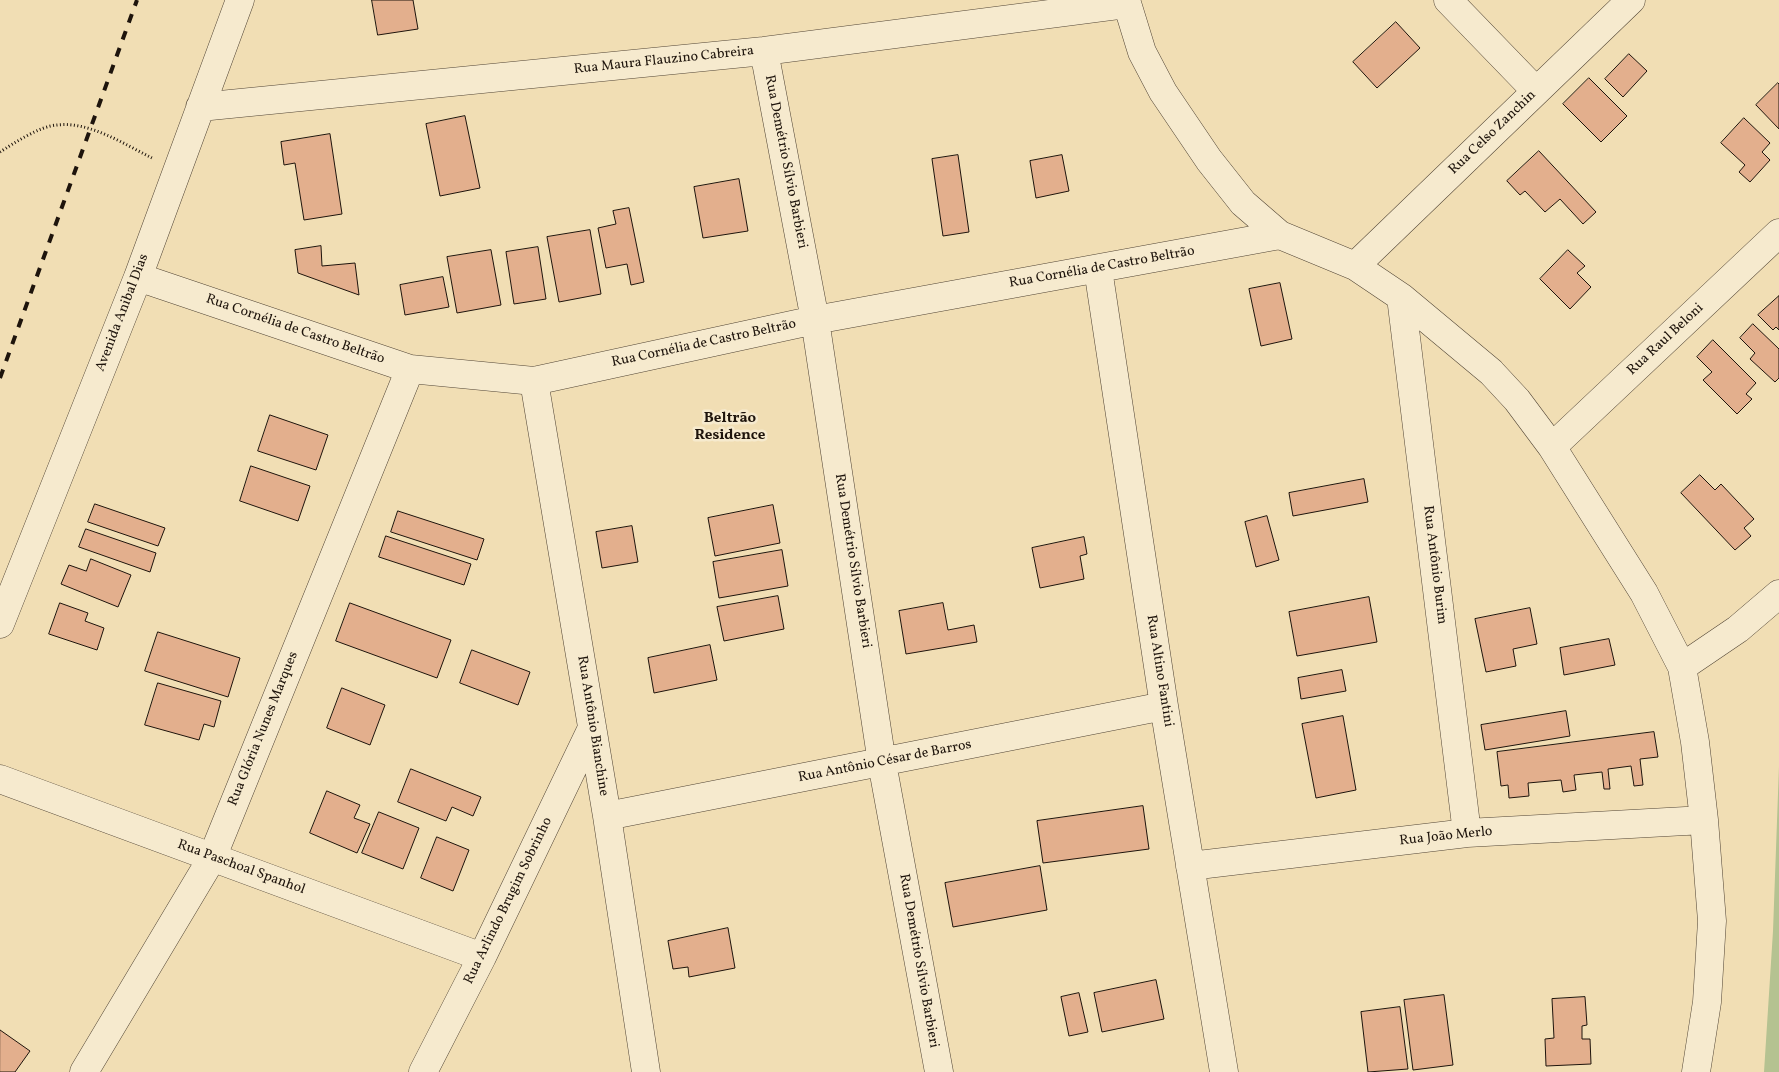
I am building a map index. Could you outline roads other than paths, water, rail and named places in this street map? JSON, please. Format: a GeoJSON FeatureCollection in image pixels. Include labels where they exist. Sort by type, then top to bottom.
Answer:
{"type":"FeatureCollection","features":[{"type":"Feature","properties":{"kind":"street","name":"Avenida Anibal Dias"},"geometry":{"type":"LineString","coordinates":[[0,624],[138,276],[240,0]]}},
{"type":"Feature","properties":{"kind":"street"},"geometry":{"type":"LineString","coordinates":[[1448,0],[1536,91]]}},
{"type":"Feature","properties":{"kind":"street","name":"Rua Celso Zanchin"},"geometry":{"type":"LineString","coordinates":[[1355,266],[1631,0]]}},
{"type":"Feature","properties":{"kind":"street","name":"Rua Maura Flauzino Cabreira"},"geometry":{"type":"LineString","coordinates":[[200,107],[764,51],[1126,2]]}},
{"type":"Feature","properties":{"kind":"street"},"geometry":{"type":"LineString","coordinates":[[1126,2],[1142,52],[1163,92],[1209,160],[1243,203],[1280,235],[1355,266],[1401,297],[1491,372],[1517,400],[1552,447],[1644,592],[1682,667],[1695,742],[1704,820],[1712,921],[1707,1002],[1696,1072]]}},
{"type":"Feature","properties":{"kind":"street","name":"Rua Demétrio Sílvio Barbieri"},"geometry":{"type":"LineString","coordinates":[[764,51],[815,320],[882,763],[939,1072]]}},
{"type":"Feature","properties":{"kind":"street","name":"Rua Raul Beloni"},"geometry":{"type":"LineString","coordinates":[[1552,447],[1779,232]]}},
{"type":"Feature","properties":{"kind":"street","name":"Rua Cornélia de Castro Beltrão"},"geometry":{"type":"LineString","coordinates":[[138,276],[410,369],[534,381],[815,320],[1280,235]]}},
{"type":"Feature","properties":{"kind":"street","name":"Rua Altino Fantini"},"geometry":{"type":"LineString","coordinates":[[1098,269],[1164,706],[1224,1072]]}},
{"type":"Feature","properties":{"kind":"street","name":"Rua Antônio Burim"},"geometry":{"type":"LineString","coordinates":[[1401,297],[1467,833]]}},
{"type":"Feature","properties":{"kind":"street","name":"Rua Glória Nunes Marques"},"geometry":{"type":"LineString","coordinates":[[84,1072],[212,858],[410,369]]}},
{"type":"Feature","properties":{"kind":"street","name":"Rua Antônio Bianchine"},"geometry":{"type":"LineString","coordinates":[[534,381],[592,728],[646,1072]]}},
{"type":"Feature","properties":{"kind":"street"},"geometry":{"type":"LineString","coordinates":[[1682,667],[1738,629],[1779,594]]}},
{"type":"Feature","properties":{"kind":"street","name":"Rua Antônio César de Barros"},"geometry":{"type":"LineString","coordinates":[[606,816],[1164,706]]}},
{"type":"Feature","properties":{"kind":"street","name":"Rua Arlindo Brugim Sobrinho"},"geometry":{"type":"LineString","coordinates":[[423,1072],[482,957],[592,728]]}},
{"type":"Feature","properties":{"kind":"street","name":"Rua Paschoal Spanhol"},"geometry":{"type":"LineString","coordinates":[[0,779],[482,957]]}},
{"type":"Feature","properties":{"kind":"street","name":"Rua João Merlo"},"geometry":{"type":"LineString","coordinates":[[1190,866],[1467,833],[1704,820]]}},
{"type":"Feature","properties":{"kind":"railway"},"geometry":{"type":"LineString","coordinates":[[0,378],[137,0]]}},
{"type":"Feature","properties":{"kind":"district","name":"Beltrão Residence"},"geometry":{"type":"Point","coordinates":[730,428]}}]}
